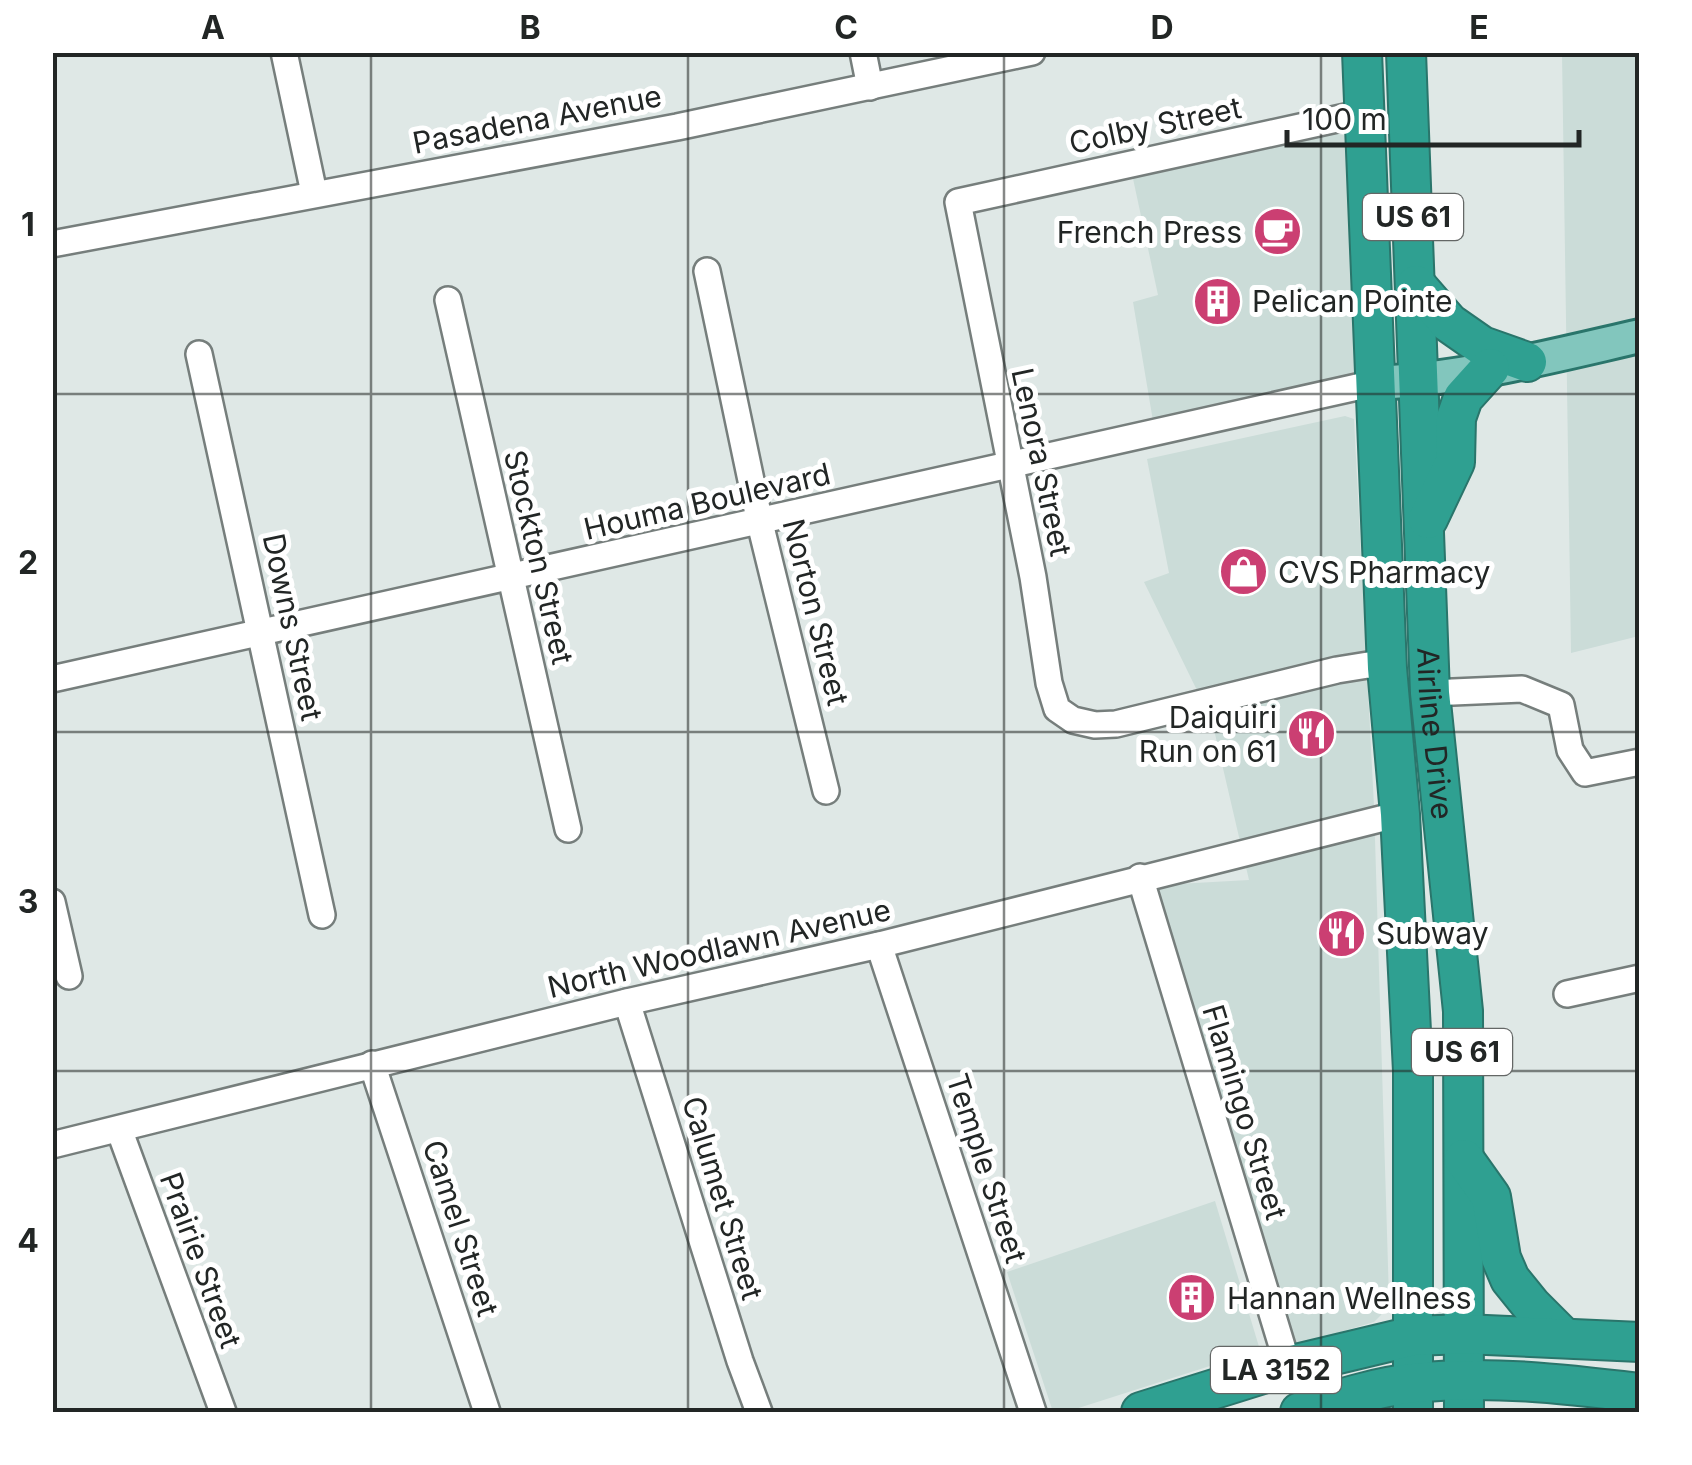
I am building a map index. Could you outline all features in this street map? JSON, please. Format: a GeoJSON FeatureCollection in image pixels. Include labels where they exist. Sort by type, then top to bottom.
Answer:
{"type":"FeatureCollection","features":[{"type":"Feature","properties":{"kind":"highway","name":"Airline Drive"},"geometry":{"type":"LineString","coordinates":[[1362,52],[1388,668],[1413,1071],[1413,1398]]}},
{"type":"Feature","properties":{"kind":"highway","name":"Airline Drive"},"geometry":{"type":"LineString","coordinates":[[1406,52],[1430,694],[1463,1011],[1464,1397]]}},
{"type":"Feature","properties":{"kind":"highway"},"geometry":{"type":"LineString","coordinates":[[1416,284],[1450,323],[1482,346],[1527,362]]}},
{"type":"Feature","properties":{"kind":"highway"},"geometry":{"type":"LineString","coordinates":[[1424,526],[1455,462],[1456,418],[1464,398],[1490,368]]}},
{"type":"Feature","properties":{"kind":"highway"},"geometry":{"type":"LineString","coordinates":[[1398,799],[1428,843],[1445,847]]}},
{"type":"Feature","properties":{"kind":"highway"},"geometry":{"type":"LineString","coordinates":[[1464,1160],[1491,1197],[1501,1258],[1510,1279],[1564,1337]]}},
{"type":"Feature","properties":{"kind":"highway","name":"LA 3152"},"geometry":{"type":"LineString","coordinates":[[1142,1412],[1288,1366],[1413,1336],[1464,1334],[1640,1342]]}},
{"type":"Feature","properties":{"kind":"highway","name":"LA 3152"},"geometry":{"type":"LineString","coordinates":[[1300,1412],[1361,1393],[1464,1397],[1555,1382],[1640,1393]]}},
{"type":"Feature","properties":{"kind":"main road"},"geometry":{"type":"LineString","coordinates":[[1375,383],[1420,381],[1640,336]]}},
{"type":"Feature","properties":{"kind":"street"},"geometry":{"type":"LineString","coordinates":[[284,52],[314,193]]}},
{"type":"Feature","properties":{"kind":"street"},"geometry":{"type":"LineString","coordinates":[[863,52],[870,88]]}},
{"type":"Feature","properties":{"kind":"street","name":"Pasadena Avenue"},"geometry":{"type":"LineString","coordinates":[[52,244],[870,88],[1032,52]]}},
{"type":"Feature","properties":{"kind":"street","name":"Colby Street"},"geometry":{"type":"LineString","coordinates":[[960,200],[1364,113]]}},
{"type":"Feature","properties":{"kind":"street","name":"Lenora Street"},"geometry":{"type":"LineString","coordinates":[[960,200],[1008,467],[1033,577],[1049,684],[1058,709],[1072,720],[1116,724],[1337,670],[1368,665],[1388,668]]}},
{"type":"Feature","properties":{"kind":"street","name":"Norton Street"},"geometry":{"type":"LineString","coordinates":[[707,271],[760,523],[826,792]]}},
{"type":"Feature","properties":{"kind":"street","name":"Stockton Street"},"geometry":{"type":"LineString","coordinates":[[448,300],[568,829]]}},
{"type":"Feature","properties":{"kind":"street","name":"Downs Street"},"geometry":{"type":"LineString","coordinates":[[199,354],[322,914]]}},
{"type":"Feature","properties":{"kind":"street","name":"Houma Boulevard"},"geometry":{"type":"LineString","coordinates":[[52,680],[1375,383]]}},
{"type":"Feature","properties":{"kind":"street"},"geometry":{"type":"LineString","coordinates":[[1430,694],[1522,689],[1561,705],[1570,750],[1584,773],[1640,762]]}},
{"type":"Feature","properties":{"kind":"street","name":"North Woodlawn Avenue"},"geometry":{"type":"LineString","coordinates":[[52,1145],[627,1002],[880,945],[1140,877],[1398,799]]}},
{"type":"Feature","properties":{"kind":"street","name":"Flamingo Street"},"geometry":{"type":"LineString","coordinates":[[1140,877],[1288,1366]]}},
{"type":"Feature","properties":{"kind":"street"},"geometry":{"type":"LineString","coordinates":[[52,902],[69,976]]}},
{"type":"Feature","properties":{"kind":"street","name":"Temple Street"},"geometry":{"type":"LineString","coordinates":[[880,945],[1032,1412]]}},
{"type":"Feature","properties":{"kind":"street"},"geometry":{"type":"LineString","coordinates":[[1567,994],[1640,978]]}},
{"type":"Feature","properties":{"kind":"street","name":"Calumet Street"},"geometry":{"type":"LineString","coordinates":[[627,1002],[759,1412]]}},
{"type":"Feature","properties":{"kind":"street","name":"Camel Street"},"geometry":{"type":"LineString","coordinates":[[372,1064],[487,1412]]}},
{"type":"Feature","properties":{"kind":"street","name":"Prairie Street"},"geometry":{"type":"LineString","coordinates":[[118,1129],[223,1412]]}},
{"type":"Feature","properties":{"kind":"shaded area"},"geometry":{"type":"Polygon","coordinates":[[[1562,53],[1640,53],[1639,636],[1571,653],[1562,53]]]}},
{"type":"Feature","properties":{"kind":"shaded area"},"geometry":{"type":"Polygon","coordinates":[[[1334,133],[1347,136],[1357,376],[1154,427],[1133,302],[1158,295],[1132,174],[1334,133]]]}},
{"type":"Feature","properties":{"kind":"shaded area"},"geometry":{"type":"Polygon","coordinates":[[[1345,416],[1354,419],[1374,806],[1389,1299],[1374,1322],[1293,1346],[1150,896],[1159,885],[1249,880],[1212,721],[1144,582],[1169,573],[1147,459],[1345,416]]]}},
{"type":"Feature","properties":{"kind":"shaded area"},"geometry":{"type":"Polygon","coordinates":[[[1215,1201],[1260,1350],[1066,1412],[1053,1412],[1007,1272],[1215,1201]]]}},
{"type":"Feature","properties":{"kind":"place","name":"French Press"},"geometry":{"type":"Point","coordinates":[1277,232]}},
{"type":"Feature","properties":{"kind":"place","name":"Pelican Pointe"},"geometry":{"type":"Point","coordinates":[1217,301]}},
{"type":"Feature","properties":{"kind":"place","name":"CVS Pharmacy"},"geometry":{"type":"Point","coordinates":[1243,572]}},
{"type":"Feature","properties":{"kind":"place","name":"Daiquiri Run on 61"},"geometry":{"type":"Point","coordinates":[1312,734]}},
{"type":"Feature","properties":{"kind":"place","name":"Subway"},"geometry":{"type":"Point","coordinates":[1341,933]}},
{"type":"Feature","properties":{"kind":"place","name":"Hannan Wellness"},"geometry":{"type":"Point","coordinates":[1192,1298]}}]}
